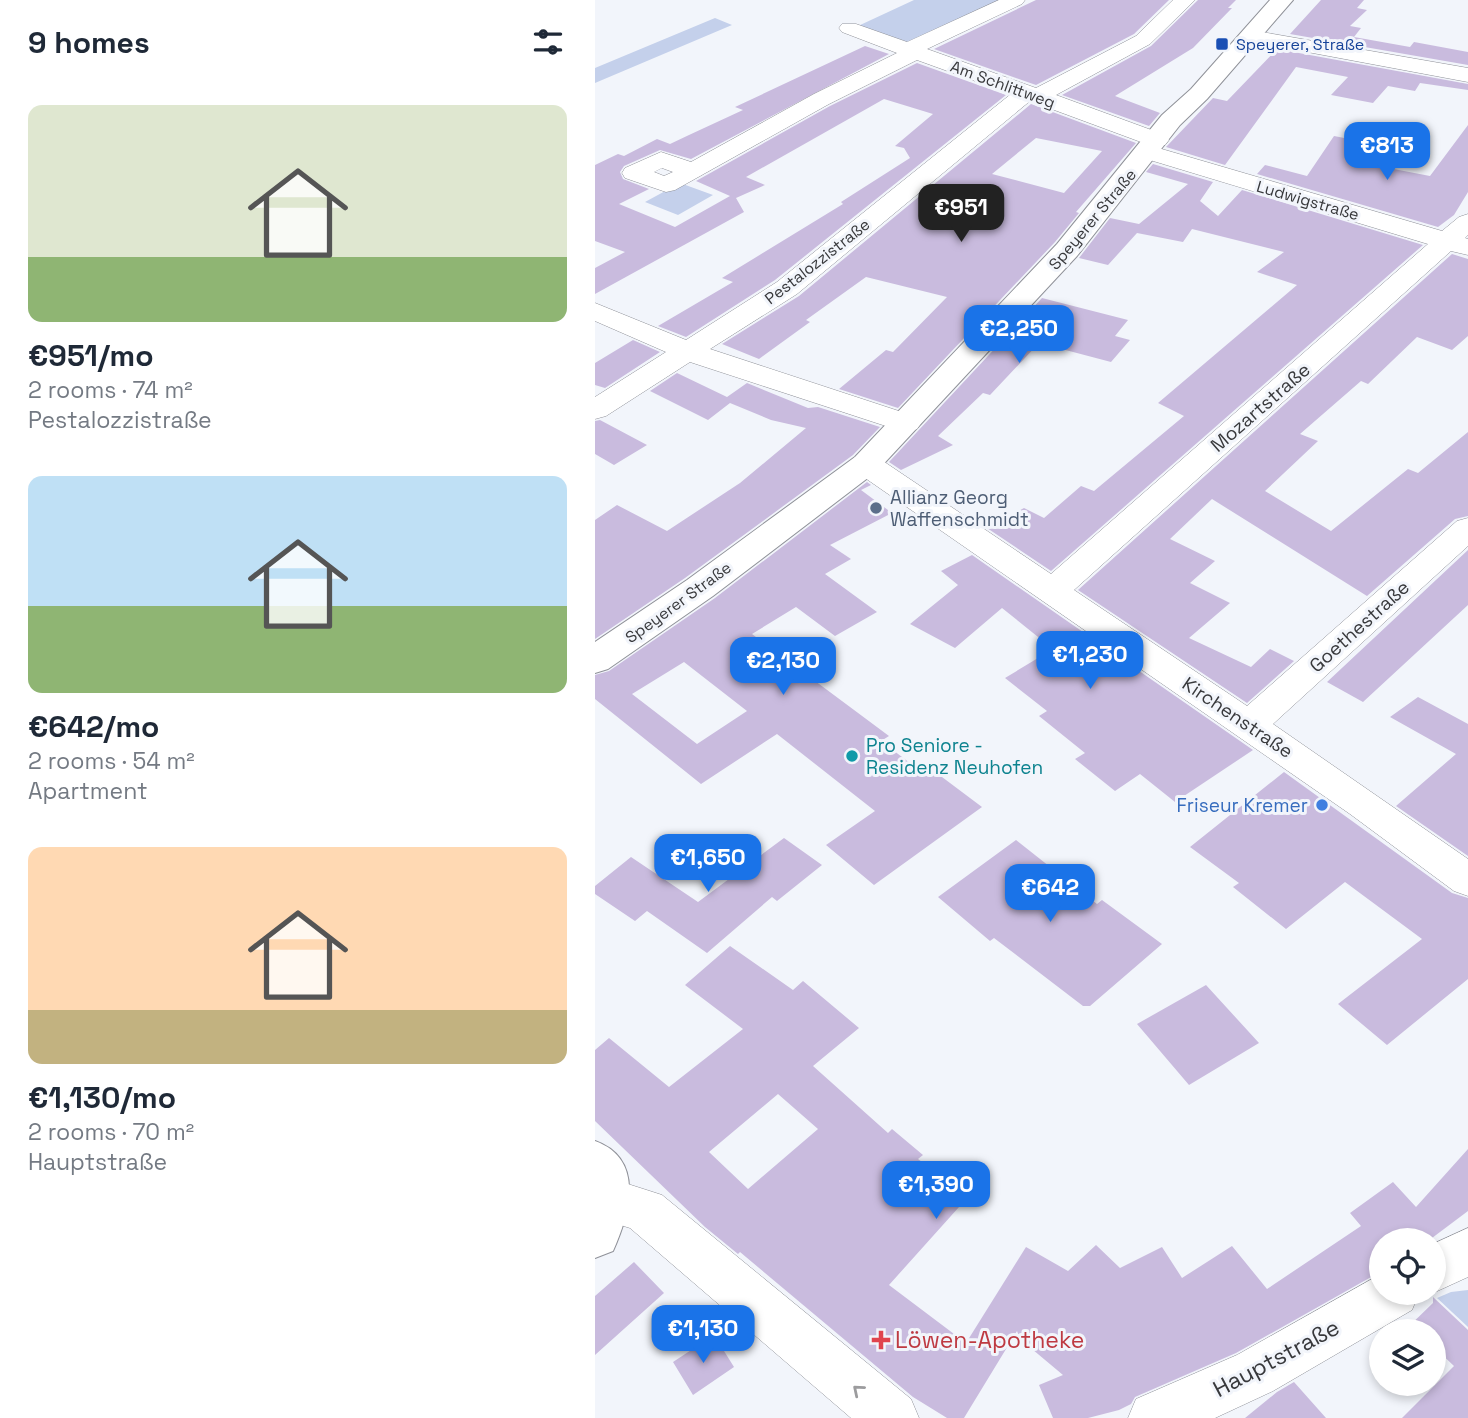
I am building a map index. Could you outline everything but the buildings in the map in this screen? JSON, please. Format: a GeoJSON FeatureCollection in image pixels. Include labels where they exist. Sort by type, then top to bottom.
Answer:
{"type":"FeatureCollection","features":[{"type":"Feature","properties":{"kind":"main road","name":"Speyerer Straße"},"geometry":{"type":"LineString","coordinates":[[595,660],[689,596],[866,464],[1067,250],[1153,146],[1282,0]]}},
{"type":"Feature","properties":{"kind":"street"},"geometry":{"type":"LineString","coordinates":[[693,171],[863,75],[1016,0]]}},
{"type":"Feature","properties":{"kind":"street","name":"Pestalozzistraße"},"geometry":{"type":"LineString","coordinates":[[595,410],[787,288],[1032,94],[1143,40],[1185,0]]}},
{"type":"Feature","properties":{"kind":"street","name":"Am Schlittweg"},"geometry":{"type":"LineString","coordinates":[[849,28],[1032,94],[1153,146]]}},
{"type":"Feature","properties":{"kind":"street"},"geometry":{"type":"LineString","coordinates":[[1250,36],[1468,75]]}},
{"type":"Feature","properties":{"kind":"street","name":"Ludwigstraße"},"geometry":{"type":"LineString","coordinates":[[1153,146],[1462,237]]}},
{"type":"Feature","properties":{"kind":"street","name":"Mozartstraße"},"geometry":{"type":"LineString","coordinates":[[1052,591],[1462,237]]}},
{"type":"Feature","properties":{"kind":"street"},"geometry":{"type":"LineString","coordinates":[[595,311],[689,352],[906,423]]}},
{"type":"Feature","properties":{"kind":"street","name":"Kirchenstraße"},"geometry":{"type":"LineString","coordinates":[[866,464],[1249,725],[1467,878]]}},
{"type":"Feature","properties":{"kind":"street","name":"Goethestraße"},"geometry":{"type":"LineString","coordinates":[[1249,725],[1468,528]]}},
{"type":"Feature","properties":{"kind":"street"},"geometry":{"type":"LineString","coordinates":[[598,1199],[645,1211],[892,1418]]}},
{"type":"Feature","properties":{"kind":"street"},"geometry":{"type":"LineString","coordinates":[[1446,1263],[1468,1251]]}},
{"type":"Feature","properties":{"kind":"street","name":"Hauptstraße"},"geometry":{"type":"LineString","coordinates":[[1155,1418],[1255,1373],[1373,1305]]}},
{"type":"Feature","properties":{"kind":"shaded area"},"geometry":{"type":"Polygon","coordinates":[[[914,0],[1001,0],[906,44],[858,26],[914,0]]]}},
{"type":"Feature","properties":{"kind":"shaded area"},"geometry":{"type":"Polygon","coordinates":[[[715,18],[732,25],[595,83],[595,68],[715,18]]]}},
{"type":"Feature","properties":{"kind":"shaded area"},"geometry":{"type":"Polygon","coordinates":[[[680,183],[713,195],[678,215],[645,202],[680,183]]]}},
{"type":"Feature","properties":{"kind":"shaded area"},"geometry":{"type":"Polygon","coordinates":[[[1468,1290],[1468,1327],[1444,1305],[1446,1294],[1468,1290]]]}},
{"type":"Feature","properties":{"kind":"place","name":"Speyerer, Straße"},"geometry":{"type":"Point","coordinates":[1222,44]}},
{"type":"Feature","properties":{"kind":"place","name":"Allianz Georg Waffenschmidt"},"geometry":{"type":"Point","coordinates":[876,508]}},
{"type":"Feature","properties":{"kind":"place","name":"Pro Seniore - Residenz Neuhofen"},"geometry":{"type":"Point","coordinates":[852,756]}},
{"type":"Feature","properties":{"kind":"place","name":"Friseur Kremer"},"geometry":{"type":"Point","coordinates":[1322,805]}},
{"type":"Feature","properties":{"kind":"place","name":"Löwen-Apotheke"},"geometry":{"type":"Point","coordinates":[881,1340]}}]}
